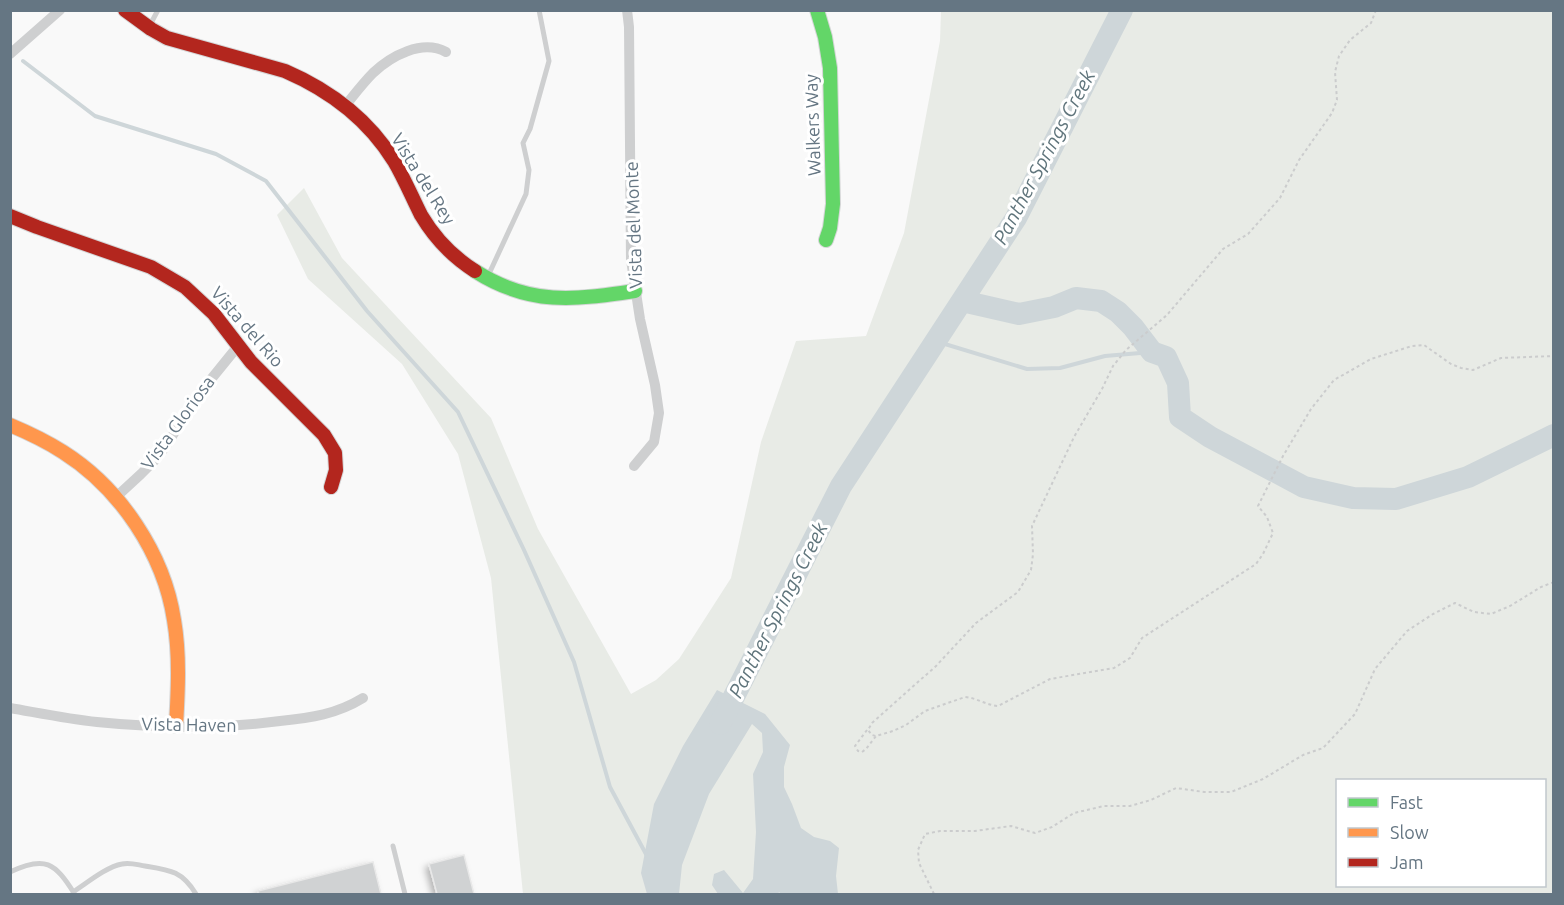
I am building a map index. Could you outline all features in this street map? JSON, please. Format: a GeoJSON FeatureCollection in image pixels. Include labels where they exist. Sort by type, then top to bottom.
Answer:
{"type":"FeatureCollection","features":[{"type":"Feature","properties":{"kind":"street"},"geometry":{"type":"LineString","coordinates":[[10,54],[60,10]]}},
{"type":"Feature","properties":{"kind":"street","name":"Vista del Rey"},"geometry":{"type":"LineString","coordinates":[[125,10],[164,36],[191,46],[278,68],[321,88],[345,106],[374,134],[401,173],[423,218],[433,232],[457,258],[487,278],[519,292],[554,298],[590,298],[636,291]]}},
{"type":"Feature","properties":{"kind":"street","name":"Vista del Monte"},"geometry":{"type":"LineString","coordinates":[[627,10],[632,260],[640,319],[659,413],[654,442],[634,466]]}},
{"type":"Feature","properties":{"kind":"street","name":"Walkers Way"},"geometry":{"type":"LineString","coordinates":[[817,10],[825,37],[830,68],[833,204],[826,240]]}},
{"type":"Feature","properties":{"kind":"street"},"geometry":{"type":"LineString","coordinates":[[345,106],[371,76],[388,61],[409,51],[426,47],[438,48],[446,52]]}},
{"type":"Feature","properties":{"kind":"street","name":"Vista del Rio"},"geometry":{"type":"LineString","coordinates":[[10,216],[151,267],[185,287],[214,314],[251,362],[276,389],[324,435],[335,453],[336,470],[331,487]]}},
{"type":"Feature","properties":{"kind":"street","name":"Vista Gloriosa"},"geometry":{"type":"LineString","coordinates":[[115,498],[156,459],[195,399],[238,346]]}},
{"type":"Feature","properties":{"kind":"street"},"geometry":{"type":"LineString","coordinates":[[10,425],[44,439],[89,471],[115,498],[140,530],[153,553],[171,603],[177,642],[179,668],[176,726]]}},
{"type":"Feature","properties":{"kind":"street","name":"Vista Haven"},"geometry":{"type":"LineString","coordinates":[[10,708],[96,722],[176,726],[250,725],[333,713],[363,698]]}},
{"type":"Feature","properties":{"kind":"lane"},"geometry":{"type":"LineString","coordinates":[[149,27],[158,10]]}},
{"type":"Feature","properties":{"kind":"lane"},"geometry":{"type":"LineString","coordinates":[[487,278],[525,194],[529,170],[523,143],[530,129],[549,61],[538,10]]}},
{"type":"Feature","properties":{"kind":"lane"},"geometry":{"type":"LineString","coordinates":[[393,846],[405,894]]}},
{"type":"Feature","properties":{"kind":"lane"},"geometry":{"type":"LineString","coordinates":[[10,872],[34,864],[49,865],[56,868],[65,878],[74,893],[113,867],[130,863],[171,870],[188,882],[196,894]]}},
{"type":"Feature","properties":{"kind":"path"},"geometry":{"type":"LineString","coordinates":[[1376,10],[1371,23],[1350,40],[1339,56],[1335,72],[1337,100],[1332,113],[1299,160],[1280,198],[1248,234],[1223,249],[1167,315],[1126,350],[1113,366],[1074,437],[1032,526],[1031,570],[1018,592],[976,623],[936,666],[872,723],[855,746],[858,751],[862,752],[876,736],[893,731],[925,711],[957,699],[971,697],[998,706],[1050,679],[1114,668],[1130,658],[1142,638],[1256,564],[1273,532],[1267,517],[1258,506],[1281,460],[1311,409],[1334,380],[1371,359],[1412,346],[1424,345],[1451,364],[1473,370],[1501,357],[1554,356]]}},
{"type":"Feature","properties":{"kind":"path"},"geometry":{"type":"LineString","coordinates":[[934,894],[920,863],[918,850],[925,834],[1011,826],[1035,833],[1052,827],[1074,813],[1104,806],[1130,806],[1151,801],[1176,788],[1204,792],[1231,792],[1263,779],[1304,755],[1323,748],[1355,714],[1375,669],[1407,632],[1432,614],[1455,603],[1474,612],[1491,614],[1554,582]]}},
{"type":"Feature","properties":{"kind":"path"},"geometry":{"type":"LineString","coordinates":[[868,729],[872,735],[876,736]]}},
{"type":"Feature","properties":{"kind":"shaded area"},"geometry":{"type":"Polygon","coordinates":[[[941,11],[1553,11],[1553,894],[523,894],[491,578],[458,454],[402,364],[308,279],[277,215],[304,188],[342,258],[491,418],[538,529],[631,694],[656,680],[679,659],[731,578],[761,442],[796,341],[866,336],[904,233],[940,41],[941,11]]]}},
{"type":"Feature","properties":{"kind":"shaded area"},"geometry":{"type":"Polygon","coordinates":[[[717,690],[765,714],[790,745],[784,767],[784,787],[801,828],[814,837],[830,841],[839,848],[836,876],[838,894],[781,894],[779,892],[778,894],[718,894],[712,885],[714,874],[724,870],[743,893],[753,879],[756,832],[753,774],[763,752],[762,733],[752,724],[709,794],[682,865],[679,894],[647,894],[641,873],[654,804],[683,746],[717,690]]]}},
{"type":"Feature","properties":{"kind":"building"},"geometry":{"type":"Polygon","coordinates":[[[464,855],[474,894],[437,894],[429,864],[464,855]]]}},
{"type":"Feature","properties":{"kind":"building"},"geometry":{"type":"Polygon","coordinates":[[[373,862],[381,894],[259,894],[258,891],[373,862]]]}},
{"type":"Feature","properties":{"kind":"waterway","name":"Panther Springs Creek"},"geometry":{"type":"LineString","coordinates":[[720,724],[841,486],[1016,218],[1122,10]]}},
{"type":"Feature","properties":{"kind":"waterway"},"geometry":{"type":"LineString","coordinates":[[23,61],[95,116],[216,154],[266,181],[367,311],[458,412],[574,662],[610,787],[647,856]]}},
{"type":"Feature","properties":{"kind":"waterway","name":"Panther Springs Creek"},"geometry":{"type":"LineString","coordinates":[[962,301],[1019,314],[1054,307],[1076,298],[1101,301],[1118,312],[1152,352],[1166,357],[1178,383],[1180,417],[1210,437],[1304,487],[1353,498],[1396,499],[1468,477],[1554,435]]}},
{"type":"Feature","properties":{"kind":"waterway","name":"Panther Springs Creek"},"geometry":{"type":"LineString","coordinates":[[935,341],[1027,369],[1060,368],[1105,356],[1152,352]]}},
{"type":"Feature","properties":{"kind":"traffic: fast"},"geometry":{"type":"LineString","coordinates":[[817,10],[825,37],[830,68],[833,204],[826,240]]}},
{"type":"Feature","properties":{"kind":"traffic: fast"},"geometry":{"type":"LineString","coordinates":[[475,271],[515,290],[553,298],[592,297],[635,291]]}},
{"type":"Feature","properties":{"kind":"traffic: slow"},"geometry":{"type":"LineString","coordinates":[[10,425],[50,444],[84,467],[121,504],[150,547],[169,595],[176,633],[178,660],[176,726]]}},
{"type":"Feature","properties":{"kind":"traffic: jam"},"geometry":{"type":"LineString","coordinates":[[125,10],[167,38],[285,71],[317,87],[346,107],[384,146],[398,167],[421,215],[432,231],[452,253],[475,271]]}},
{"type":"Feature","properties":{"kind":"traffic: jam"},"geometry":{"type":"LineString","coordinates":[[10,216],[151,267],[185,287],[214,314],[251,362],[324,435],[335,453],[336,470],[331,487]]}}]}
